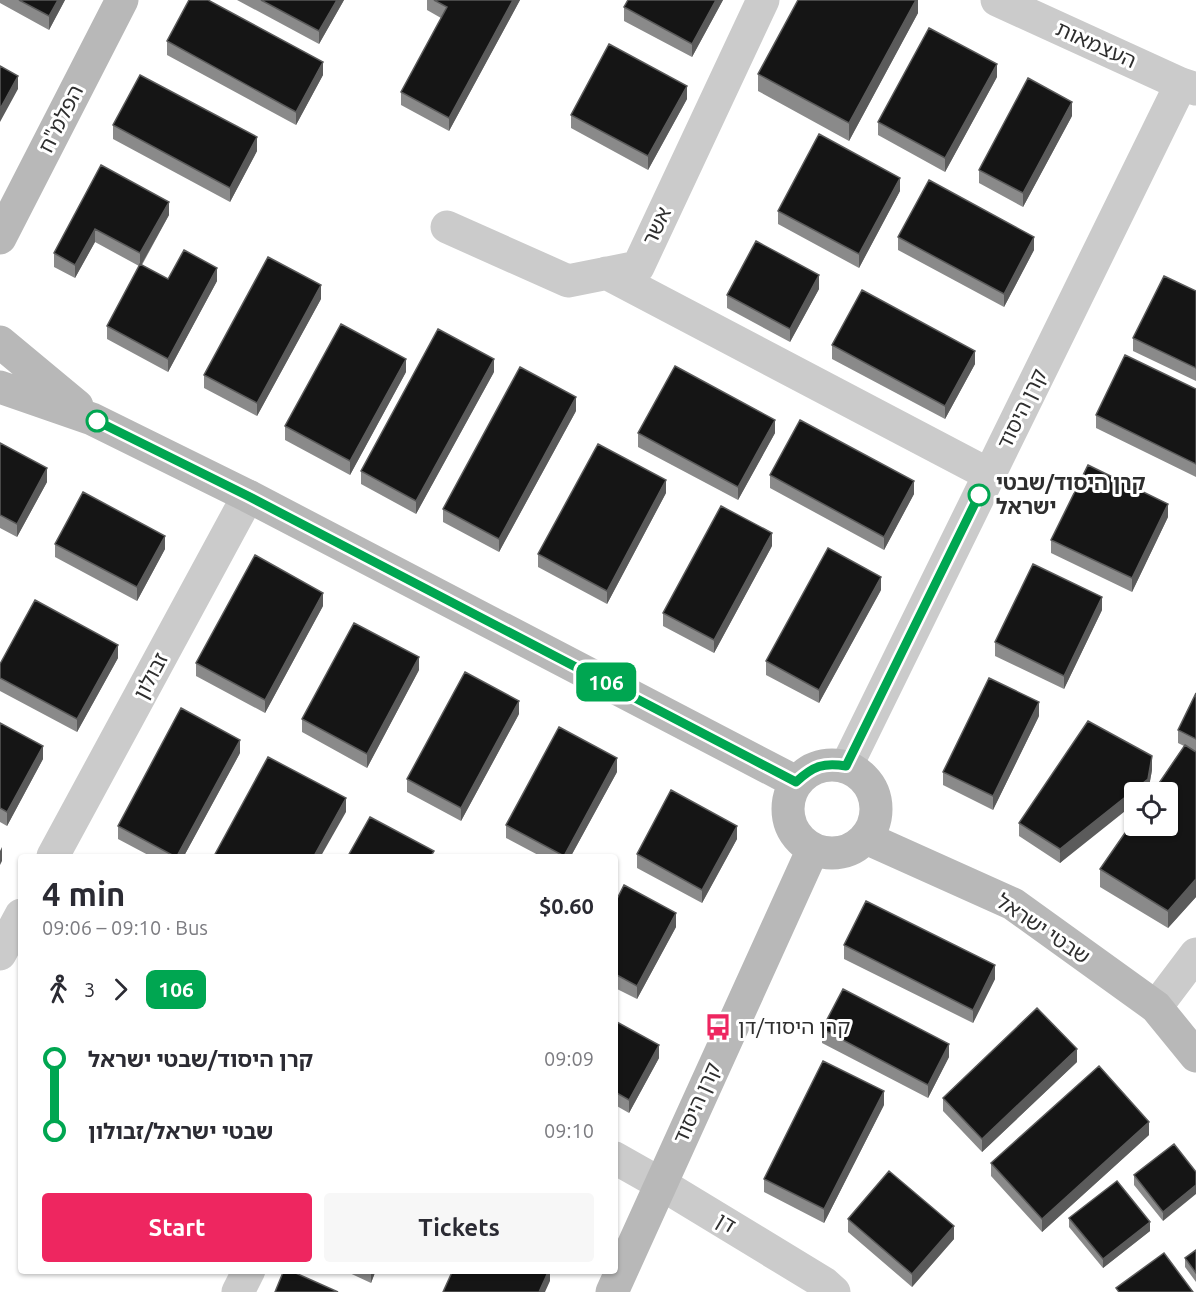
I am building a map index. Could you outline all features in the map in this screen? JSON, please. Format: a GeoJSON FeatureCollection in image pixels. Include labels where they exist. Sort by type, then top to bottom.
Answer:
{"type":"FeatureCollection","features":[{"type":"Feature","properties":{"kind":"street","name":"הפלמ\"ח"},"geometry":{"type":"LineString","coordinates":[[0,238],[122,0]]}},
{"type":"Feature","properties":{"kind":"street","name":"אשר"},"geometry":{"type":"LineString","coordinates":[[447,226],[568,281],[638,267],[763,0]]}},
{"type":"Feature","properties":{"kind":"street","name":"העצמאות"},"geometry":{"type":"LineString","coordinates":[[997,0],[1189,86]]}},
{"type":"Feature","properties":{"kind":"street","name":"קרן היסוד"},"geometry":{"type":"LineString","coordinates":[[846,766],[990,475],[1189,86]]}},
{"type":"Feature","properties":{"kind":"street"},"geometry":{"type":"LineString","coordinates":[[606,273],[990,475]]}},
{"type":"Feature","properties":{"kind":"street"},"geometry":{"type":"LineString","coordinates":[[0,342],[92,419]]}},
{"type":"Feature","properties":{"kind":"street"},"geometry":{"type":"LineString","coordinates":[[0,387],[92,419],[248,496],[796,782]]}},
{"type":"Feature","properties":{"kind":"street","name":"זבולון"},"geometry":{"type":"LineString","coordinates":[[55,854],[248,496]]}},
{"type":"Feature","properties":{"kind":"street"},"geometry":{"type":"LineString","coordinates":[[832,764],[846,766],[859,773],[869,784],[875,797],[877,811],[874,826],[866,838],[855,847],[841,852],[827,853],[813,849],[793,831],[787,806],[790,794],[796,782],[806,772],[819,766],[832,764]]}},
{"type":"Feature","properties":{"kind":"street","name":"שבטי ישראל"},"geometry":{"type":"LineString","coordinates":[[866,838],[1013,904],[1156,1007],[1196,1056]]}},
{"type":"Feature","properties":{"kind":"street","name":"קרן היסוד"},"geometry":{"type":"LineString","coordinates":[[612,1292],[813,849]]}},
{"type":"Feature","properties":{"kind":"street"},"geometry":{"type":"LineString","coordinates":[[0,954],[18,921]]}},
{"type":"Feature","properties":{"kind":"street"},"geometry":{"type":"LineString","coordinates":[[1156,1007],[1196,954]]}},
{"type":"Feature","properties":{"kind":"street","name":"דן"},"geometry":{"type":"LineString","coordinates":[[618,1160],[824,1283],[834,1292]]}},
{"type":"Feature","properties":{"kind":"street"},"geometry":{"type":"LineString","coordinates":[[238,1292],[247,1274]]}},
{"type":"Feature","properties":{"kind":"building"},"geometry":{"type":"Polygon","coordinates":[[[19,0],[58,0],[49,16],[19,0]]]}},
{"type":"Feature","properties":{"kind":"building"},"geometry":{"type":"Polygon","coordinates":[[[189,0],[208,0],[323,62],[296,112],[167,41],[189,0]]]}},
{"type":"Feature","properties":{"kind":"building"},"geometry":{"type":"Polygon","coordinates":[[[261,0],[337,0],[319,31],[261,0]]]}},
{"type":"Feature","properties":{"kind":"building"},"geometry":{"type":"Polygon","coordinates":[[[434,0],[513,0],[449,118],[401,92],[447,7],[434,0]]]}},
{"type":"Feature","properties":{"kind":"building"},"geometry":{"type":"Polygon","coordinates":[[[628,0],[716,0],[692,44],[624,7],[628,0]]]}},
{"type":"Feature","properties":{"kind":"building"},"geometry":{"type":"Polygon","coordinates":[[[798,0],[916,0],[849,123],[758,74],[798,0]]]}},
{"type":"Feature","properties":{"kind":"building"},"geometry":{"type":"Polygon","coordinates":[[[929,28],[997,64],[945,158],[878,122],[929,28]]]}},
{"type":"Feature","properties":{"kind":"building"},"geometry":{"type":"Polygon","coordinates":[[[609,44],[687,86],[648,156],[571,115],[609,44]]]}},
{"type":"Feature","properties":{"kind":"building"},"geometry":{"type":"Polygon","coordinates":[[[0,66],[18,76],[0,109],[0,66]]]}},
{"type":"Feature","properties":{"kind":"building"},"geometry":{"type":"Polygon","coordinates":[[[140,75],[257,137],[230,188],[113,125],[140,75]]]}},
{"type":"Feature","properties":{"kind":"building"},"geometry":{"type":"Polygon","coordinates":[[[1028,78],[1072,102],[1023,193],[979,170],[1028,78]]]}},
{"type":"Feature","properties":{"kind":"building"},"geometry":{"type":"Polygon","coordinates":[[[819,134],[900,178],[859,254],[778,211],[819,134]]]}},
{"type":"Feature","properties":{"kind":"building"},"geometry":{"type":"Polygon","coordinates":[[[101,165],[169,202],[140,253],[95,229],[75,265],[54,253],[101,165]]]}},
{"type":"Feature","properties":{"kind":"building"},"geometry":{"type":"Polygon","coordinates":[[[929,180],[1034,237],[1004,294],[898,237],[929,180]]]}},
{"type":"Feature","properties":{"kind":"building"},"geometry":{"type":"Polygon","coordinates":[[[756,241],[819,275],[790,329],[727,295],[756,241]]]}},
{"type":"Feature","properties":{"kind":"building"},"geometry":{"type":"Polygon","coordinates":[[[184,250],[217,268],[168,359],[107,326],[140,264],[168,279],[184,250]]]}},
{"type":"Feature","properties":{"kind":"building"},"geometry":{"type":"Polygon","coordinates":[[[268,257],[321,285],[257,403],[204,375],[268,257]]]}},
{"type":"Feature","properties":{"kind":"building"},"geometry":{"type":"Polygon","coordinates":[[[1164,276],[1196,291],[1196,368],[1133,338],[1164,276]]]}},
{"type":"Feature","properties":{"kind":"building"},"geometry":{"type":"Polygon","coordinates":[[[862,290],[975,351],[945,406],[832,345],[862,290]]]}},
{"type":"Feature","properties":{"kind":"building"},"geometry":{"type":"Polygon","coordinates":[[[341,324],[406,359],[350,461],[285,426],[341,324]]]}},
{"type":"Feature","properties":{"kind":"building"},"geometry":{"type":"Polygon","coordinates":[[[438,329],[494,359],[416,501],[361,471],[438,329]]]}},
{"type":"Feature","properties":{"kind":"building"},"geometry":{"type":"Polygon","coordinates":[[[1125,355],[1196,389],[1196,464],[1096,415],[1125,355]]]}},
{"type":"Feature","properties":{"kind":"building"},"geometry":{"type":"Polygon","coordinates":[[[675,366],[775,420],[738,487],[638,433],[675,366]]]}},
{"type":"Feature","properties":{"kind":"building"},"geometry":{"type":"Polygon","coordinates":[[[520,367],[576,397],[499,539],[443,509],[520,367]]]}},
{"type":"Feature","properties":{"kind":"building"},"geometry":{"type":"Polygon","coordinates":[[[800,420],[914,481],[884,537],[770,475],[800,420]]]}},
{"type":"Feature","properties":{"kind":"building"},"geometry":{"type":"Polygon","coordinates":[[[0,443],[47,468],[17,524],[0,515],[0,443]]]}},
{"type":"Feature","properties":{"kind":"building"},"geometry":{"type":"Polygon","coordinates":[[[598,444],[666,480],[607,591],[538,554],[598,444]]]}},
{"type":"Feature","properties":{"kind":"building"},"geometry":{"type":"Polygon","coordinates":[[[1088,465],[1168,504],[1132,578],[1051,540],[1088,465]]]}},
{"type":"Feature","properties":{"kind":"building"},"geometry":{"type":"Polygon","coordinates":[[[83,492],[165,536],[137,587],[55,544],[83,492]]]}},
{"type":"Feature","properties":{"kind":"building"},"geometry":{"type":"Polygon","coordinates":[[[721,506],[772,533],[714,640],[663,613],[721,506]]]}},
{"type":"Feature","properties":{"kind":"building"},"geometry":{"type":"Polygon","coordinates":[[[828,548],[881,577],[819,690],[766,661],[828,548]]]}},
{"type":"Feature","properties":{"kind":"building"},"geometry":{"type":"Polygon","coordinates":[[[255,555],[323,593],[265,700],[196,663],[255,555]]]}},
{"type":"Feature","properties":{"kind":"building"},"geometry":{"type":"Polygon","coordinates":[[[1033,564],[1102,597],[1064,676],[995,642],[1033,564]]]}},
{"type":"Feature","properties":{"kind":"building"},"geometry":{"type":"Polygon","coordinates":[[[35,600],[118,645],[77,719],[0,678],[0,664],[35,600]]]}},
{"type":"Feature","properties":{"kind":"building"},"geometry":{"type":"Polygon","coordinates":[[[354,623],[419,657],[367,754],[302,719],[354,623]]]}},
{"type":"Feature","properties":{"kind":"building"},"geometry":{"type":"Polygon","coordinates":[[[465,672],[519,701],[461,808],[407,779],[465,672]]]}},
{"type":"Feature","properties":{"kind":"building"},"geometry":{"type":"Polygon","coordinates":[[[989,678],[1039,702],[993,796],[943,772],[989,678]]]}},
{"type":"Feature","properties":{"kind":"building"},"geometry":{"type":"Polygon","coordinates":[[[1196,693],[1196,739],[1178,730],[1196,693]]]}},
{"type":"Feature","properties":{"kind":"building"},"geometry":{"type":"Polygon","coordinates":[[[181,708],[240,740],[178,854],[170,854],[118,826],[181,708]]]}},
{"type":"Feature","properties":{"kind":"building"},"geometry":{"type":"Polygon","coordinates":[[[1088,721],[1152,756],[1148,779],[1144,782],[1124,782],[1124,798],[1060,849],[1019,823],[1088,721]]]}},
{"type":"Feature","properties":{"kind":"building"},"geometry":{"type":"Polygon","coordinates":[[[0,723],[43,746],[7,812],[0,808],[0,723]]]}},
{"type":"Feature","properties":{"kind":"building"},"geometry":{"type":"Polygon","coordinates":[[[559,727],[617,758],[565,854],[560,854],[506,825],[559,727]]]}},
{"type":"Feature","properties":{"kind":"building"},"geometry":{"type":"Polygon","coordinates":[[[1185,745],[1196,752],[1196,879],[1168,911],[1100,869],[1124,834],[1178,836],[1178,782],[1160,782],[1185,745]]]}},
{"type":"Feature","properties":{"kind":"building"},"geometry":{"type":"Polygon","coordinates":[[[268,757],[346,798],[315,854],[215,854],[268,757]]]}},
{"type":"Feature","properties":{"kind":"building"},"geometry":{"type":"Polygon","coordinates":[[[671,790],[737,826],[702,890],[637,854],[671,790]]]}},
{"type":"Feature","properties":{"kind":"building"},"geometry":{"type":"Polygon","coordinates":[[[370,817],[434,851],[432,854],[349,854],[370,817]]]}},
{"type":"Feature","properties":{"kind":"building"},"geometry":{"type":"Polygon","coordinates":[[[624,885],[676,913],[637,986],[618,976],[618,897],[624,885]]]}},
{"type":"Feature","properties":{"kind":"building"},"geometry":{"type":"Polygon","coordinates":[[[866,901],[995,965],[973,1010],[844,945],[866,901]]]}},
{"type":"Feature","properties":{"kind":"building"},"geometry":{"type":"Polygon","coordinates":[[[843,989],[949,1044],[928,1085],[822,1029],[843,989]]]}},
{"type":"Feature","properties":{"kind":"building"},"geometry":{"type":"Polygon","coordinates":[[[1037,1008],[1077,1049],[982,1139],[943,1098],[1037,1008]]]}},
{"type":"Feature","properties":{"kind":"building"},"geometry":{"type":"Polygon","coordinates":[[[618,1023],[659,1045],[629,1100],[618,1094],[618,1023]]]}},
{"type":"Feature","properties":{"kind":"building"},"geometry":{"type":"Polygon","coordinates":[[[823,1061],[884,1091],[824,1209],[764,1179],[823,1061]]]}},
{"type":"Feature","properties":{"kind":"building"},"geometry":{"type":"Polygon","coordinates":[[[1099,1066],[1149,1122],[1042,1219],[991,1163],[1099,1066]]]}},
{"type":"Feature","properties":{"kind":"building"},"geometry":{"type":"Polygon","coordinates":[[[1174,1144],[1196,1172],[1196,1185],[1163,1212],[1134,1175],[1174,1144]]]}},
{"type":"Feature","properties":{"kind":"building"},"geometry":{"type":"Polygon","coordinates":[[[889,1171],[954,1226],[912,1274],[848,1219],[889,1171]]]}},
{"type":"Feature","properties":{"kind":"building"},"geometry":{"type":"Polygon","coordinates":[[[1117,1181],[1150,1222],[1103,1259],[1069,1218],[1117,1181]]]}},
{"type":"Feature","properties":{"kind":"building"},"geometry":{"type":"Polygon","coordinates":[[[1196,1250],[1196,1273],[1185,1258],[1196,1250]]]}},
{"type":"Feature","properties":{"kind":"building"},"geometry":{"type":"Polygon","coordinates":[[[1164,1253],[1193,1292],[1119,1292],[1116,1288],[1164,1253]]]}},
{"type":"Feature","properties":{"kind":"building"},"geometry":{"type":"Polygon","coordinates":[[[282,1274],[298,1274],[338,1292],[275,1292],[282,1274]]]}},
{"type":"Feature","properties":{"kind":"building"},"geometry":{"type":"Polygon","coordinates":[[[451,1274],[547,1274],[539,1292],[443,1292],[451,1274]]]}},
{"type":"Feature","properties":{"kind":"bus line","name":"106"},"geometry":{"type":"LineString","coordinates":[[97,421],[248,496],[796,782],[806,772],[819,766],[832,764],[846,766],[979,495]]}},
{"type":"Feature","properties":{"kind":"place","name":"קרן היסוד/שבטי ישראל"},"geometry":{"type":"Point","coordinates":[979,495]}},
{"type":"Feature","properties":{"kind":"place","name":"קרן היסוד/דן"},"geometry":{"type":"Point","coordinates":[718,1027]}}]}
